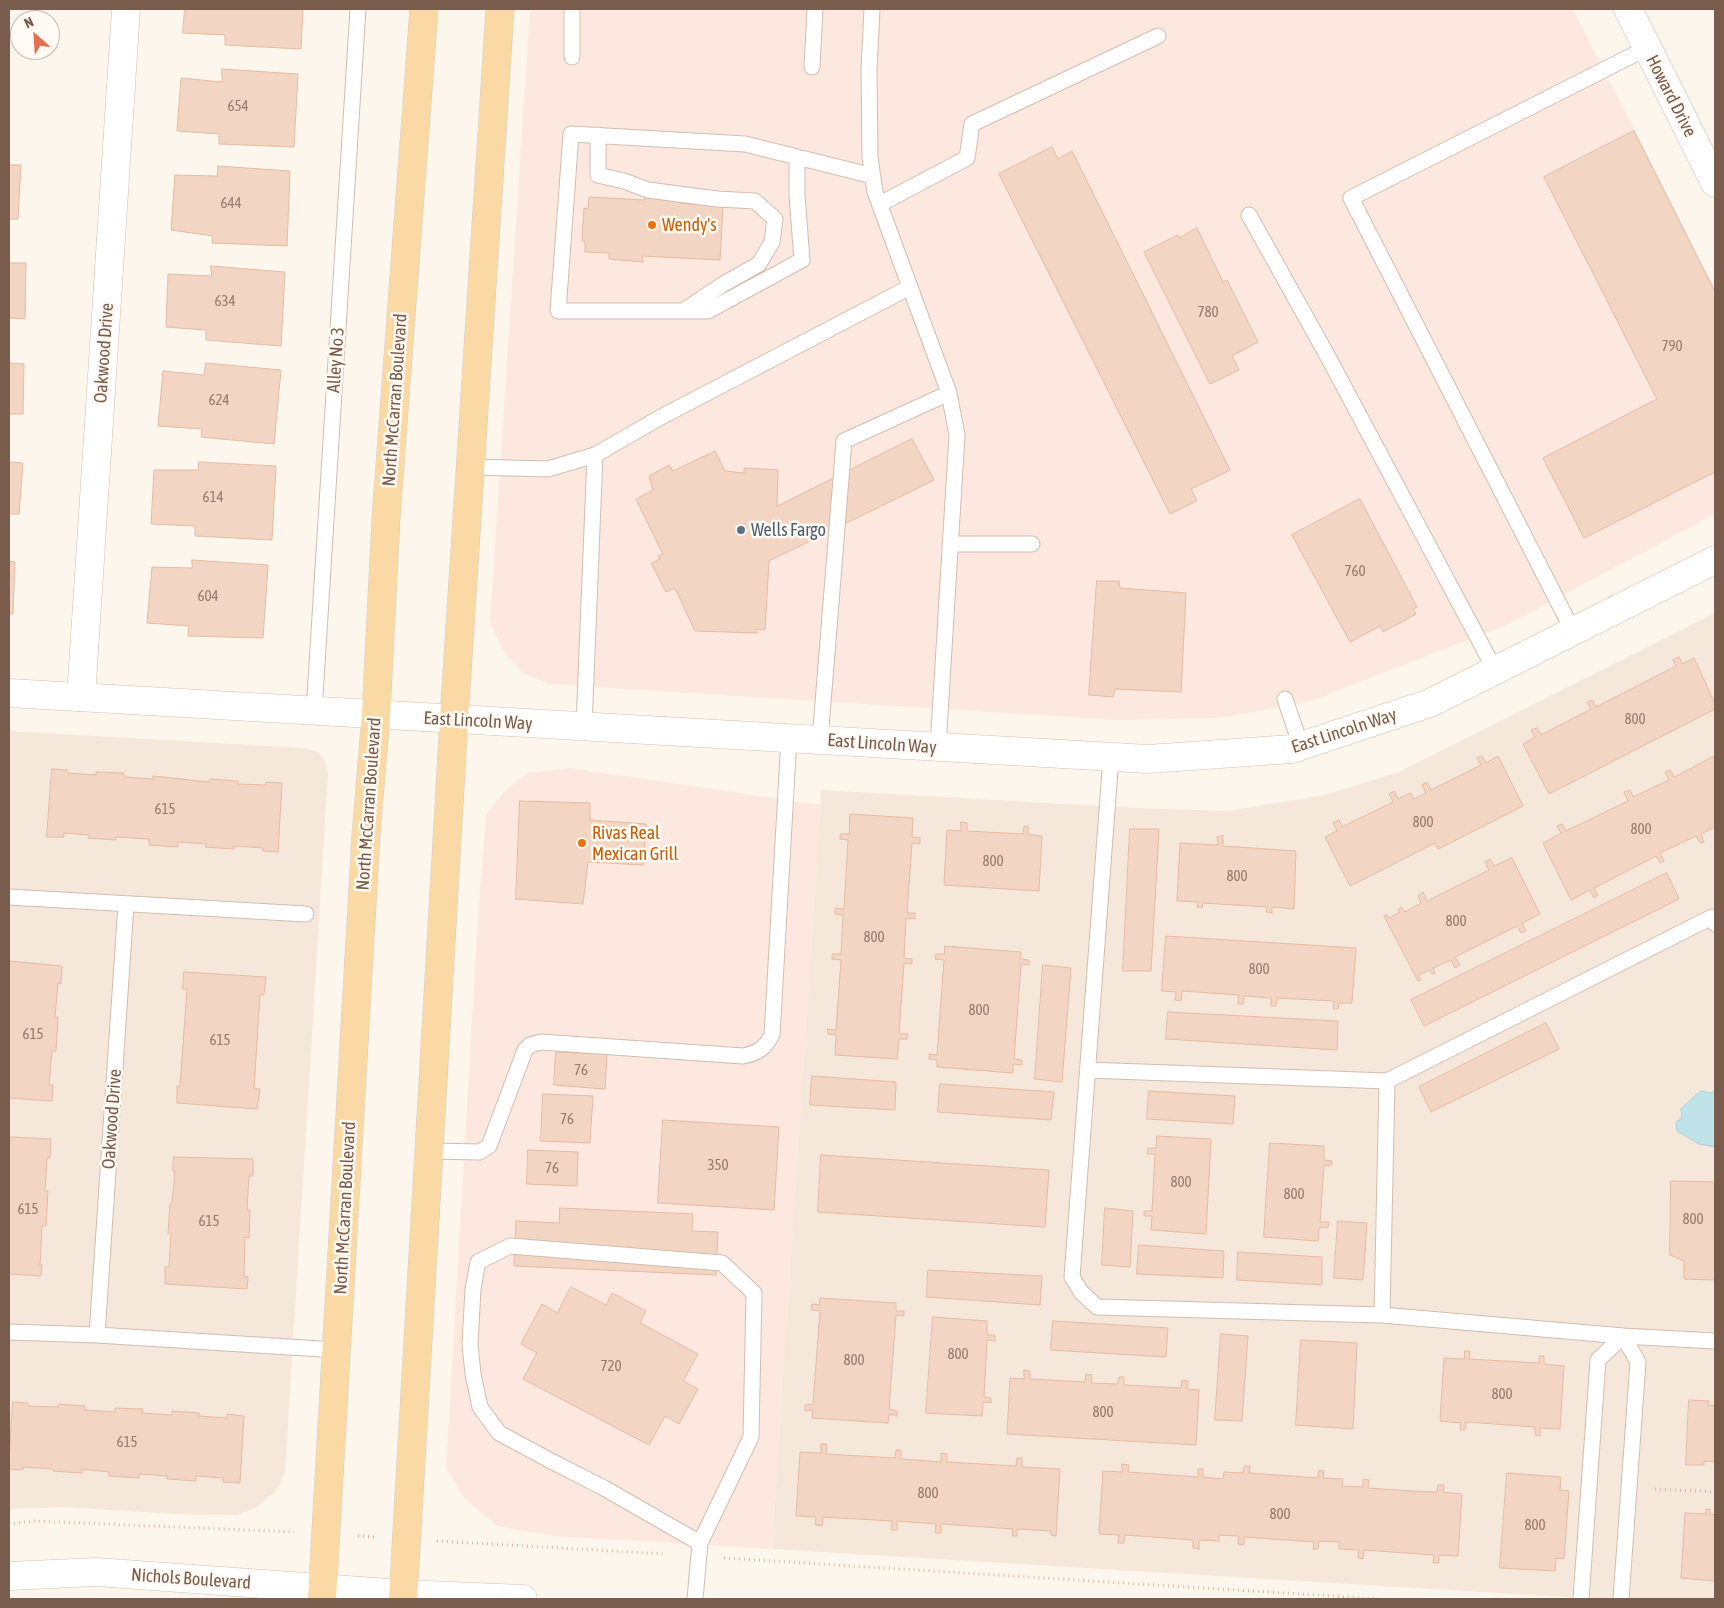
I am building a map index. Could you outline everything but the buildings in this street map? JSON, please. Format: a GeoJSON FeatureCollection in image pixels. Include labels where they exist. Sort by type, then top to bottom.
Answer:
{"type":"FeatureCollection","features":[{"type":"Feature","properties":{"kind":"main road","name":"North McCarran Boulevard"},"geometry":{"type":"LineString","coordinates":[[322,1594],[366,835],[376,715],[387,509],[424,9]]}},
{"type":"Feature","properties":{"kind":"main road"},"geometry":{"type":"LineString","coordinates":[[403,1596],[454,719],[500,9]]}},
{"type":"Feature","properties":{"kind":"street","name":"Oakwood Drive"},"geometry":{"type":"LineString","coordinates":[[81,697],[126,9]]}},
{"type":"Feature","properties":{"kind":"street","name":"Howard Drive"},"geometry":{"type":"LineString","coordinates":[[1628,9],[1715,183]]}},
{"type":"Feature","properties":{"kind":"street","name":"East Lincoln Way"},"geometry":{"type":"LineString","coordinates":[[9,693],[1111,757],[1164,758],[1292,749],[1430,703],[1715,560]]}},
{"type":"Feature","properties":{"kind":"street","name":"Nichols Boulevard"},"geometry":{"type":"LineString","coordinates":[[9,1576],[96,1572],[322,1594],[523,1599]]}},
{"type":"Feature","properties":{"kind":"lane","name":"Alley No 3"},"geometry":{"type":"LineString","coordinates":[[314,712],[358,9]]}},
{"type":"Feature","properties":{"kind":"lane"},"geometry":{"type":"LineString","coordinates":[[572,9],[572,57]]}},
{"type":"Feature","properties":{"kind":"lane"},"geometry":{"type":"LineString","coordinates":[[812,67],[815,9]]}},
{"type":"Feature","properties":{"kind":"lane"},"geometry":{"type":"LineString","coordinates":[[872,9],[869,70],[870,157],[875,192],[949,393],[957,435],[938,747]]}},
{"type":"Feature","properties":{"kind":"lane"},"geometry":{"type":"LineString","coordinates":[[880,204],[967,158],[972,124],[1158,36]]}},
{"type":"Feature","properties":{"kind":"lane"},"geometry":{"type":"LineString","coordinates":[[1573,631],[1351,198],[1647,48]]}},
{"type":"Feature","properties":{"kind":"lane"},"geometry":{"type":"LineString","coordinates":[[797,157],[797,196],[802,260],[708,311],[558,311],[571,134],[745,144],[797,157],[873,176]]}},
{"type":"Feature","properties":{"kind":"lane"},"geometry":{"type":"LineString","coordinates":[[598,135],[598,175],[624,181],[648,190],[718,199],[755,201],[775,219],[772,242],[759,264],[722,284],[683,311]]}},
{"type":"Feature","properties":{"kind":"lane"},"geometry":{"type":"LineString","coordinates":[[1249,214],[1327,355],[1495,670]]}},
{"type":"Feature","properties":{"kind":"lane"},"geometry":{"type":"LineString","coordinates":[[470,467],[548,469],[595,455],[661,417],[910,287]]}},
{"type":"Feature","properties":{"kind":"lane"},"geometry":{"type":"LineString","coordinates":[[820,740],[844,441],[949,393]]}},
{"type":"Feature","properties":{"kind":"lane"},"geometry":{"type":"LineString","coordinates":[[584,726],[595,455]]}},
{"type":"Feature","properties":{"kind":"lane"},"geometry":{"type":"LineString","coordinates":[[950,544],[1032,544]]}},
{"type":"Feature","properties":{"kind":"lane"},"geometry":{"type":"LineString","coordinates":[[1285,699],[1302,746]]}},
{"type":"Feature","properties":{"kind":"lane"},"geometry":{"type":"LineString","coordinates":[[430,1151],[480,1152],[490,1146],[525,1050],[530,1045],[541,1042],[743,1056],[755,1054],[766,1045],[772,1035],[789,738]]}},
{"type":"Feature","properties":{"kind":"lane"},"geometry":{"type":"LineString","coordinates":[[1111,757],[1072,1277],[1081,1292],[1097,1307],[1382,1316],[1623,1336],[1715,1341]]}},
{"type":"Feature","properties":{"kind":"lane"},"geometry":{"type":"LineString","coordinates":[[9,897],[306,914]]}},
{"type":"Feature","properties":{"kind":"lane","name":"Oakwood Drive"},"geometry":{"type":"LineString","coordinates":[[97,1335],[126,904]]}},
{"type":"Feature","properties":{"kind":"lane"},"geometry":{"type":"LineString","coordinates":[[1087,1070],[1387,1080],[1712,917],[1715,924]]}},
{"type":"Feature","properties":{"kind":"lane"},"geometry":{"type":"LineString","coordinates":[[1382,1316],[1387,1080]]}},
{"type":"Feature","properties":{"kind":"lane"},"geometry":{"type":"LineString","coordinates":[[695,1599],[700,1543],[751,1437],[754,1293],[722,1263],[510,1246],[478,1262],[473,1289],[470,1344],[473,1374],[480,1407],[499,1433],[604,1488],[700,1543]]}},
{"type":"Feature","properties":{"kind":"lane"},"geometry":{"type":"LineString","coordinates":[[9,1332],[97,1335],[337,1350]]}},
{"type":"Feature","properties":{"kind":"lane"},"geometry":{"type":"LineString","coordinates":[[1621,1599],[1638,1362],[1623,1336]]}},
{"type":"Feature","properties":{"kind":"lane"},"geometry":{"type":"LineString","coordinates":[[1581,1599],[1598,1360],[1623,1336]]}},
{"type":"Feature","properties":{"kind":"path"},"geometry":{"type":"LineString","coordinates":[[1630,1488],[1715,1492]]}},
{"type":"Feature","properties":{"kind":"shaded area"},"geometry":{"type":"Polygon","coordinates":[[[530,9],[1573,9],[1715,289],[1715,514],[1509,624],[1308,702],[1220,718],[1116,720],[549,684],[523,673],[503,651],[490,621],[530,9]]]}},
{"type":"Feature","properties":{"kind":"shaded area"},"geometry":{"type":"Polygon","coordinates":[[[1715,613],[1715,1599],[1598,1599],[772,1549],[821,790],[1137,808],[1228,811],[1325,795],[1399,772],[1715,613]]]}},
{"type":"Feature","properties":{"kind":"shaded area"},"geometry":{"type":"Polygon","coordinates":[[[9,731],[304,748],[318,752],[325,761],[328,774],[285,1472],[276,1491],[257,1507],[237,1515],[174,1514],[62,1507],[9,1509],[9,731]]]}},
{"type":"Feature","properties":{"kind":"shaded area"},"geometry":{"type":"Polygon","coordinates":[[[570,768],[821,805],[772,1549],[553,1536],[497,1526],[465,1499],[446,1468],[478,916],[486,815],[505,791],[527,773],[570,768]]]}},
{"type":"Feature","properties":{"kind":"water"},"geometry":{"type":"Polygon","coordinates":[[[1701,1091],[1710,1093],[1715,1091],[1715,1147],[1699,1144],[1677,1131],[1676,1122],[1682,1118],[1681,1109],[1701,1091]]]}},
{"type":"Feature","properties":{"kind":"place","name":"Wendy's"},"geometry":{"type":"Point","coordinates":[652,225]}},
{"type":"Feature","properties":{"kind":"place","name":"Wells Fargo"},"geometry":{"type":"Point","coordinates":[741,530]}},
{"type":"Feature","properties":{"kind":"place","name":"Rivas Real Mexican Grill"},"geometry":{"type":"Point","coordinates":[582,843]}}]}
